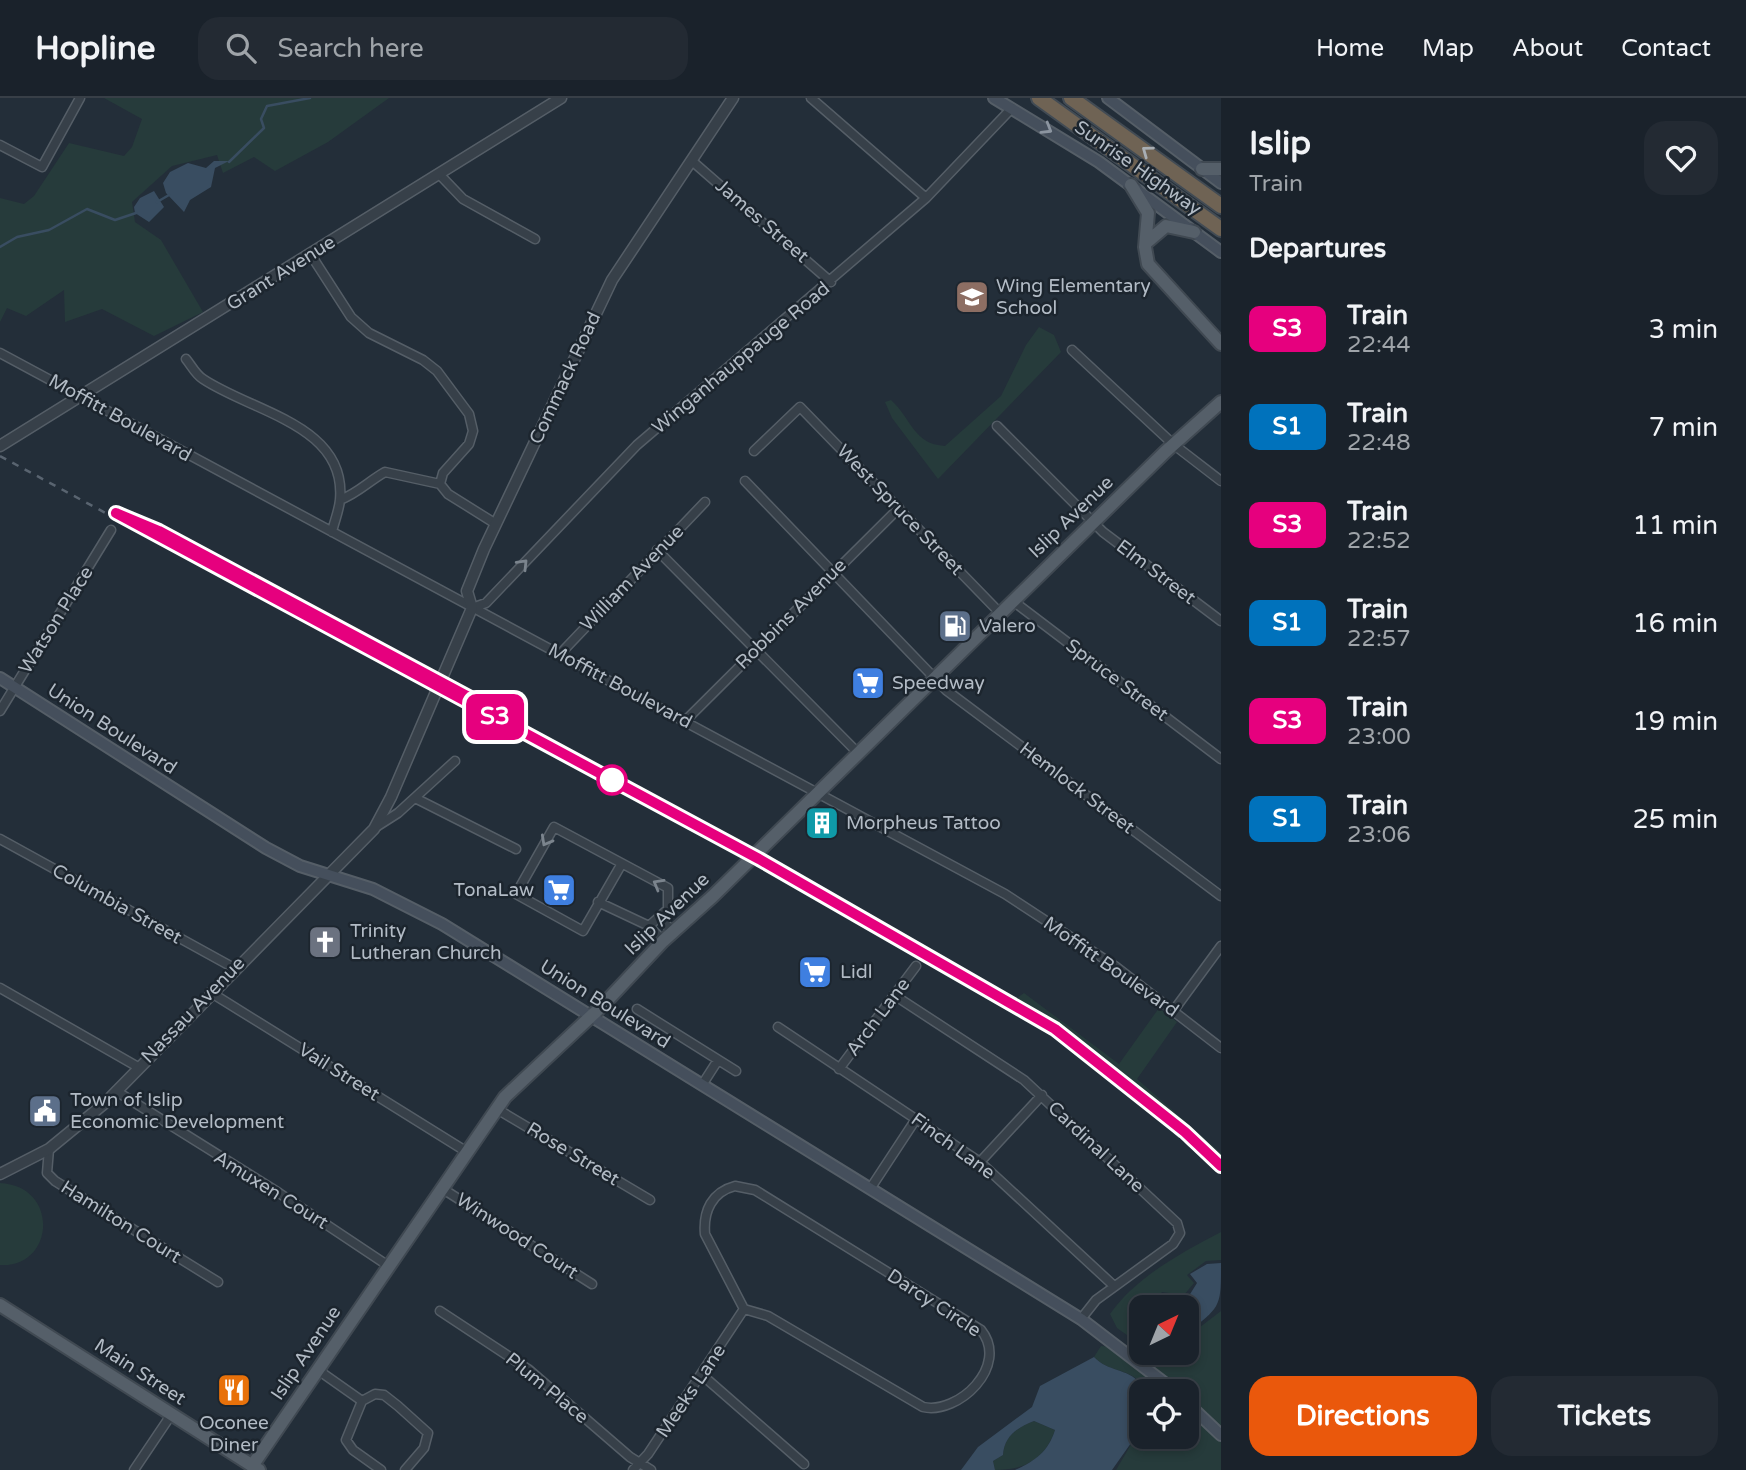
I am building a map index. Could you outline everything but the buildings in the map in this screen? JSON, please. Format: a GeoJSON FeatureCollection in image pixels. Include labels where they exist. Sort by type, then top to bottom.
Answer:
{"type":"FeatureCollection","features":[{"type":"Feature","properties":{"kind":"highway","name":"Sunrise Highway"},"geometry":{"type":"LineString","coordinates":[[1039,98],[1221,229]]}},
{"type":"Feature","properties":{"kind":"highway","name":"Sunrise Highway"},"geometry":{"type":"LineString","coordinates":[[1071,98],[1221,206]]}},
{"type":"Feature","properties":{"kind":"main road","name":"Sunrise Highway"},"geometry":{"type":"LineString","coordinates":[[994,98],[1131,184],[1221,252]]}},
{"type":"Feature","properties":{"kind":"main road","name":"Sunrise Highway"},"geometry":{"type":"LineString","coordinates":[[1108,98],[1221,183]]}},
{"type":"Feature","properties":{"kind":"main road"},"geometry":{"type":"LineString","coordinates":[[1202,169],[1221,169]]}},
{"type":"Feature","properties":{"kind":"main road"},"geometry":{"type":"LineString","coordinates":[[1131,184],[1148,213],[1146,260],[1154,272],[1219,339]]}},
{"type":"Feature","properties":{"kind":"main road"},"geometry":{"type":"LineString","coordinates":[[1145,243],[1166,226],[1194,232]]}},
{"type":"Feature","properties":{"kind":"main road","name":"Islip Avenue"},"geometry":{"type":"LineString","coordinates":[[1174,444],[1221,391]]}},
{"type":"Feature","properties":{"kind":"main road","name":"Islip Avenue"},"geometry":{"type":"LineString","coordinates":[[256,1468],[318,1370],[496,1109],[592,1017],[668,936],[819,792],[1093,522],[1221,402]]}},
{"type":"Feature","properties":{"kind":"main road","name":"Union Boulevard"},"geometry":{"type":"LineString","coordinates":[[0,678],[266,848],[300,866],[407,904],[1080,1319],[1159,1379]]}},
{"type":"Feature","properties":{"kind":"main road","name":"Main Street"},"geometry":{"type":"LineString","coordinates":[[0,1305],[256,1468]]}},
{"type":"Feature","properties":{"kind":"main road"},"geometry":{"type":"LineString","coordinates":[[1199,1414],[1221,1435]]}},
{"type":"Feature","properties":{"kind":"street"},"geometry":{"type":"LineString","coordinates":[[0,145],[42,167],[80,98]]}},
{"type":"Feature","properties":{"kind":"street","name":"Grant Avenue"},"geometry":{"type":"LineString","coordinates":[[0,446],[561,98]]}},
{"type":"Feature","properties":{"kind":"street","name":"Commack Road"},"geometry":{"type":"LineString","coordinates":[[441,675],[472,608],[467,591],[496,524],[612,280],[733,98]]}},
{"type":"Feature","properties":{"kind":"street"},"geometry":{"type":"LineString","coordinates":[[811,98],[926,198]]}},
{"type":"Feature","properties":{"kind":"street","name":"Winganhauppauge Road"},"geometry":{"type":"LineString","coordinates":[[472,608],[486,603],[637,445],[831,282],[926,198],[1013,108]]}},
{"type":"Feature","properties":{"kind":"street","name":"James Street"},"geometry":{"type":"LineString","coordinates":[[692,161],[831,282]]}},
{"type":"Feature","properties":{"kind":"street"},"geometry":{"type":"LineString","coordinates":[[439,174],[463,199],[535,239]]}},
{"type":"Feature","properties":{"kind":"street"},"geometry":{"type":"LineString","coordinates":[[311,255],[351,317],[369,333],[423,360],[437,371],[469,414],[473,430],[469,444],[443,473],[440,484]]}},
{"type":"Feature","properties":{"kind":"street"},"geometry":{"type":"LineString","coordinates":[[1072,350],[1174,444],[1221,481]]}},
{"type":"Feature","properties":{"kind":"street","name":"Moffitt Boulevard"},"geometry":{"type":"LineString","coordinates":[[0,353],[1005,894],[1115,966],[1221,1048]]}},
{"type":"Feature","properties":{"kind":"street"},"geometry":{"type":"LineString","coordinates":[[186,359],[201,379],[284,419],[329,451],[337,466],[340,500],[332,532]]}},
{"type":"Feature","properties":{"kind":"street","name":"West Spruce Street"},"geometry":{"type":"LineString","coordinates":[[754,451],[800,407],[1000,613]]}},
{"type":"Feature","properties":{"kind":"street","name":"Elm Street"},"geometry":{"type":"LineString","coordinates":[[997,426],[1093,522],[1221,621]]}},
{"type":"Feature","properties":{"kind":"street"},"geometry":{"type":"LineString","coordinates":[[340,500],[360,492],[372,479],[385,472],[440,484],[448,495],[496,524]]}},
{"type":"Feature","properties":{"kind":"street","name":"Hemlock Street"},"geometry":{"type":"LineString","coordinates":[[745,481],[953,695],[1221,896]]}},
{"type":"Feature","properties":{"kind":"street","name":"William Avenue"},"geometry":{"type":"LineString","coordinates":[[560,654],[705,502]]}},
{"type":"Feature","properties":{"kind":"street","name":"Robbins Avenue"},"geometry":{"type":"LineString","coordinates":[[685,721],[899,508]]}},
{"type":"Feature","properties":{"kind":"street","name":"Watson Place"},"geometry":{"type":"LineString","coordinates":[[0,711],[111,530]]}},
{"type":"Feature","properties":{"kind":"street"},"geometry":{"type":"LineString","coordinates":[[657,550],[858,753]]}},
{"type":"Feature","properties":{"kind":"street","name":"Spruce Street"},"geometry":{"type":"LineString","coordinates":[[1013,601],[1221,759]]}},
{"type":"Feature","properties":{"kind":"street","name":"Nassau Avenue"},"geometry":{"type":"LineString","coordinates":[[373,829],[391,797],[441,675]]}},
{"type":"Feature","properties":{"kind":"street","name":"Nassau Avenue"},"geometry":{"type":"LineString","coordinates":[[0,1174],[49,1149],[116,1091],[373,829],[405,807],[455,761]]}},
{"type":"Feature","properties":{"kind":"street"},"geometry":{"type":"LineString","coordinates":[[391,797],[405,807]]}},
{"type":"Feature","properties":{"kind":"street"},"geometry":{"type":"LineString","coordinates":[[415,798],[516,849]]}},
{"type":"Feature","properties":{"kind":"street"},"geometry":{"type":"LineString","coordinates":[[621,865],[583,931],[516,894],[554,827],[668,888],[670,901],[649,926]]}},
{"type":"Feature","properties":{"kind":"street","name":"Columbia Street"},"geometry":{"type":"LineString","coordinates":[[0,839],[234,968]]}},
{"type":"Feature","properties":{"kind":"street"},"geometry":{"type":"LineString","coordinates":[[598,902],[668,936]]}},
{"type":"Feature","properties":{"kind":"street"},"geometry":{"type":"LineString","coordinates":[[659,917],[668,936]]}},
{"type":"Feature","properties":{"kind":"street"},"geometry":{"type":"LineString","coordinates":[[1174,1010],[1221,946]]}},
{"type":"Feature","properties":{"kind":"street","name":"Arch Lane"},"geometry":{"type":"LineString","coordinates":[[839,1069],[916,966]]}},
{"type":"Feature","properties":{"kind":"street"},"geometry":{"type":"LineString","coordinates":[[0,988],[138,1068]]}},
{"type":"Feature","properties":{"kind":"street","name":"Vail Street"},"geometry":{"type":"LineString","coordinates":[[211,992],[467,1152]]}},
{"type":"Feature","properties":{"kind":"street","name":"Cardinal Lane"},"geometry":{"type":"LineString","coordinates":[[894,995],[1024,1080],[1177,1223],[1180,1233],[1173,1244],[1113,1285],[1080,1319]]}},
{"type":"Feature","properties":{"kind":"street"},"geometry":{"type":"LineString","coordinates":[[637,1009],[736,1072]]}},
{"type":"Feature","properties":{"kind":"street","name":"Finch Lane"},"geometry":{"type":"LineString","coordinates":[[778,1027],[981,1162],[1113,1285]]}},
{"type":"Feature","properties":{"kind":"street"},"geometry":{"type":"LineString","coordinates":[[702,1085],[718,1060]]}},
{"type":"Feature","properties":{"kind":"street","name":"Amuxen Court"},"geometry":{"type":"LineString","coordinates":[[116,1091],[279,1193],[390,1267]]}},
{"type":"Feature","properties":{"kind":"street"},"geometry":{"type":"LineString","coordinates":[[981,1162],[1042,1095]]}},
{"type":"Feature","properties":{"kind":"street","name":"Rose Street"},"geometry":{"type":"LineString","coordinates":[[496,1109],[650,1199]]}},
{"type":"Feature","properties":{"kind":"street"},"geometry":{"type":"LineString","coordinates":[[870,1189],[916,1119]]}},
{"type":"Feature","properties":{"kind":"street","name":"Hamilton Court"},"geometry":{"type":"LineString","coordinates":[[49,1149],[47,1173],[55,1181],[218,1282]]}},
{"type":"Feature","properties":{"kind":"street","name":"Darcy Circle"},"geometry":{"type":"LineString","coordinates":[[735,1186],[755,1190],[981,1330],[991,1347],[991,1357],[985,1373],[968,1390],[950,1403],[932,1409],[923,1407],[768,1315],[744,1309],[705,1234],[704,1223],[711,1200],[725,1188],[735,1186]]}},
{"type":"Feature","properties":{"kind":"street","name":"Winwood Court"},"geometry":{"type":"LineString","coordinates":[[443,1189],[592,1284]]}},
{"type":"Feature","properties":{"kind":"street","name":"Meeks Lane"},"geometry":{"type":"LineString","coordinates":[[633,1470],[744,1309]]}},
{"type":"Feature","properties":{"kind":"street","name":"Plum Place"},"geometry":{"type":"LineString","coordinates":[[440,1311],[528,1369],[651,1470]]}},
{"type":"Feature","properties":{"kind":"street"},"geometry":{"type":"LineString","coordinates":[[318,1370],[362,1401]]}},
{"type":"Feature","properties":{"kind":"street"},"geometry":{"type":"LineString","coordinates":[[701,1374],[804,1464]]}},
{"type":"Feature","properties":{"kind":"street"},"geometry":{"type":"LineString","coordinates":[[381,1470],[353,1450],[346,1440],[346,1433],[362,1401],[368,1396],[384,1395],[424,1427],[428,1439],[405,1470]]}},
{"type":"Feature","properties":{"kind":"street"},"geometry":{"type":"LineString","coordinates":[[134,1470],[171,1415]]}},
{"type":"Feature","properties":{"kind":"green space"},"geometry":{"type":"Polygon","coordinates":[[[104,98],[389,98],[328,142],[275,171],[254,157],[223,173],[217,155],[172,166],[132,202],[135,222],[161,240],[203,312],[154,336],[102,309],[65,322],[64,290],[26,316],[7,308],[0,322],[0,198],[24,204],[34,196],[69,143],[124,156],[132,147],[142,119],[104,98]]]}},
{"type":"Feature","properties":{"kind":"green space"},"geometry":{"type":"Polygon","coordinates":[[[1039,327],[1054,335],[1061,352],[938,479],[892,418],[885,402],[891,400],[898,407],[919,436],[926,441],[945,446],[1001,396],[1026,345],[1039,327]]]}},
{"type":"Feature","properties":{"kind":"green space"},"geometry":{"type":"Polygon","coordinates":[[[1024,993],[1119,1064],[1159,1008],[1177,1022],[1137,1079],[1221,1153],[1221,1162],[1124,1077],[1017,998],[1024,993]]]}},
{"type":"Feature","properties":{"kind":"green space"},"geometry":{"type":"Polygon","coordinates":[[[0,1183],[19,1188],[33,1198],[41,1211],[43,1226],[40,1241],[32,1254],[18,1262],[0,1265],[0,1183]]]}},
{"type":"Feature","properties":{"kind":"green space"},"geometry":{"type":"Polygon","coordinates":[[[1221,1232],[1221,1260],[1206,1261],[1187,1275],[1194,1283],[1184,1295],[1162,1292],[1159,1295],[1129,1295],[1129,1336],[1117,1328],[1110,1314],[1146,1277],[1175,1257],[1221,1232]]]}},
{"type":"Feature","properties":{"kind":"green space"},"geometry":{"type":"Polygon","coordinates":[[[1221,1311],[1221,1470],[1116,1470],[1129,1448],[1199,1449],[1199,1379],[1136,1379],[1099,1362],[1094,1357],[1101,1346],[1120,1348],[1129,1355],[1129,1365],[1142,1365],[1150,1371],[1155,1365],[1199,1365],[1199,1328],[1221,1311]]]}},
{"type":"Feature","properties":{"kind":"green space"},"geometry":{"type":"Polygon","coordinates":[[[1034,1421],[1055,1430],[1046,1448],[1025,1465],[995,1470],[993,1461],[1003,1455],[1009,1437],[1017,1429],[1034,1421]]]}},
{"type":"Feature","properties":{"kind":"water"},"geometry":{"type":"Polygon","coordinates":[[[214,161],[229,161],[215,168],[211,187],[190,200],[184,212],[166,193],[163,183],[170,172],[188,163],[206,168],[214,161]]]}},
{"type":"Feature","properties":{"kind":"water"},"geometry":{"type":"Polygon","coordinates":[[[154,191],[164,207],[149,222],[135,213],[134,207],[140,198],[154,191]]]}},
{"type":"Feature","properties":{"kind":"water"},"geometry":{"type":"Polygon","coordinates":[[[1221,1263],[1219,1298],[1213,1311],[1199,1323],[1199,1295],[1190,1295],[1197,1283],[1190,1274],[1207,1264],[1221,1263]]]}},
{"type":"Feature","properties":{"kind":"water"},"geometry":{"type":"Polygon","coordinates":[[[1094,1357],[1099,1362],[1136,1379],[1129,1379],[1129,1446],[1112,1470],[1015,1470],[1040,1455],[1052,1438],[1055,1430],[1034,1421],[1017,1429],[1009,1437],[1003,1455],[993,1461],[995,1470],[961,1470],[978,1447],[1032,1407],[1040,1386],[1094,1357]]]}},
{"type":"Feature","properties":{"kind":"waterway"},"geometry":{"type":"LineString","coordinates":[[229,162],[264,128],[261,119],[267,106],[310,98]]}},
{"type":"Feature","properties":{"kind":"waterway"},"geometry":{"type":"LineString","coordinates":[[157,202],[169,195]]}},
{"type":"Feature","properties":{"kind":"waterway"},"geometry":{"type":"LineString","coordinates":[[0,247],[17,237],[49,230],[87,209],[115,220],[136,213]]}},
{"type":"Feature","properties":{"kind":"railway"},"geometry":{"type":"LineString","coordinates":[[0,456],[924,955],[1052,1032],[1104,1071],[1221,1173]]}},
{"type":"Feature","properties":{"kind":"train","name":"S3"},"geometry":{"type":"LineString","coordinates":[[493,710],[159,531],[116,513],[759,859],[925,952],[1055,1029],[1185,1132],[1221,1166]]}},
{"type":"Feature","properties":{"kind":"place","name":"Wing Elementary School"},"geometry":{"type":"Point","coordinates":[972,297]}},
{"type":"Feature","properties":{"kind":"place","name":"Valero"},"geometry":{"type":"Point","coordinates":[955,626]}},
{"type":"Feature","properties":{"kind":"place","name":"Speedway"},"geometry":{"type":"Point","coordinates":[868,683]}},
{"type":"Feature","properties":{"kind":"place","name":"Morpheus Tattoo"},"geometry":{"type":"Point","coordinates":[822,823]}},
{"type":"Feature","properties":{"kind":"place","name":"TonaLaw"},"geometry":{"type":"Point","coordinates":[559,890]}},
{"type":"Feature","properties":{"kind":"place","name":"Trinity Lutheran Church"},"geometry":{"type":"Point","coordinates":[325,942]}},
{"type":"Feature","properties":{"kind":"place","name":"Lidl"},"geometry":{"type":"Point","coordinates":[815,972]}},
{"type":"Feature","properties":{"kind":"place","name":"Town of Islip Economic Development"},"geometry":{"type":"Point","coordinates":[45,1111]}},
{"type":"Feature","properties":{"kind":"place","name":"Oconee Diner"},"geometry":{"type":"Point","coordinates":[234,1390]}}]}
